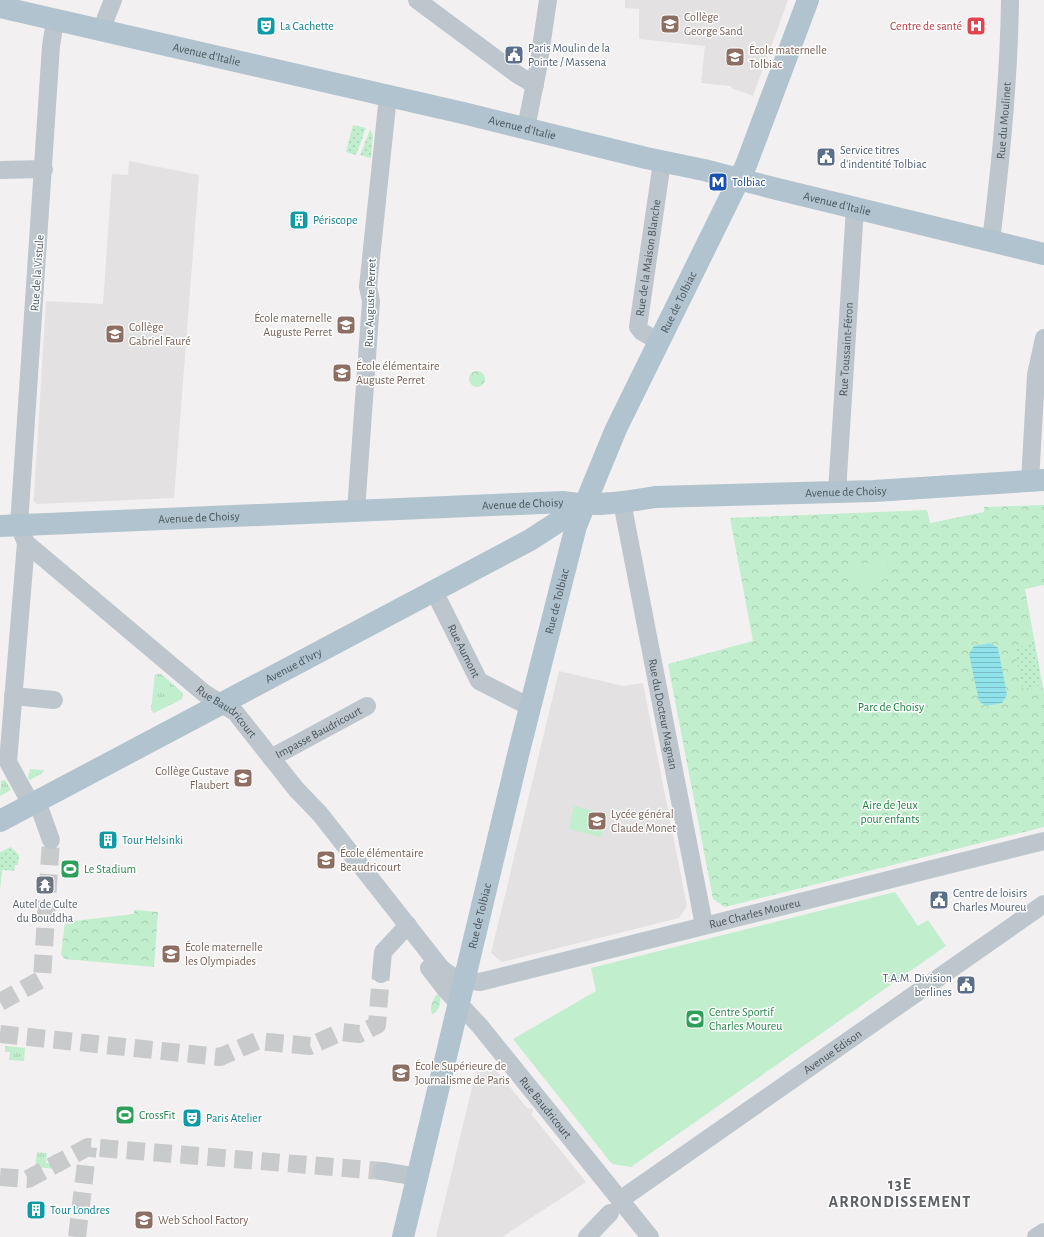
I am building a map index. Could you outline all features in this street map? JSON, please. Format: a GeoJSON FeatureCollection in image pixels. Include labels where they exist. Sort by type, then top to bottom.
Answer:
{"type":"FeatureCollection","features":[{"type":"Feature","properties":{"kind":"main road","name":"Rue de Tolbiac"},"geometry":{"type":"LineString","coordinates":[[404,1237],[569,546],[584,505],[616,429],[751,155],[808,0]]}},
{"type":"Feature","properties":{"kind":"main road","name":"Avenue d'Italie"},"geometry":{"type":"LineString","coordinates":[[0,7],[526,128],[662,162],[704,170],[1044,254]]}},
{"type":"Feature","properties":{"kind":"main road","name":"Avenue de Choisy"},"geometry":{"type":"LineString","coordinates":[[15,531],[356,511],[564,502],[584,505],[622,502],[655,497],[837,492],[1037,480]]}},
{"type":"Feature","properties":{"kind":"main road","name":"Avenue d'Ivry"},"geometry":{"type":"LineString","coordinates":[[0,821],[530,540],[584,505]]}},
{"type":"Feature","properties":{"kind":"street"},"geometry":{"type":"LineString","coordinates":[[101,30],[113,0]]}},
{"type":"Feature","properties":{"kind":"street"},"geometry":{"type":"LineString","coordinates":[[417,0],[518,75],[535,84]]}},
{"type":"Feature","properties":{"kind":"street"},"geometry":{"type":"LineString","coordinates":[[526,128],[535,84],[548,0]]}},
{"type":"Feature","properties":{"kind":"street","name":"Rue du Moulinet"},"geometry":{"type":"LineString","coordinates":[[991,241],[1005,117],[1010,0]]}},
{"type":"Feature","properties":{"kind":"street","name":"Rue de la Vistule"},"geometry":{"type":"LineString","coordinates":[[4,761],[13,696],[15,531],[44,169],[51,46],[55,20]]}},
{"type":"Feature","properties":{"kind":"street","name":"Rue Auguste Perret"},"geometry":{"type":"LineString","coordinates":[[356,511],[372,301],[368,287],[388,96]]}},
{"type":"Feature","properties":{"kind":"street","name":"Rue de la Maison Blanche"},"geometry":{"type":"LineString","coordinates":[[660,342],[642,332],[638,326],[662,162]]}},
{"type":"Feature","properties":{"kind":"street"},"geometry":{"type":"LineString","coordinates":[[0,170],[44,169]]}},
{"type":"Feature","properties":{"kind":"street","name":"Rue Toussaint-Féron"},"geometry":{"type":"LineString","coordinates":[[837,492],[855,208]]}},
{"type":"Feature","properties":{"kind":"street"},"geometry":{"type":"LineString","coordinates":[[1037,480],[1036,375],[1044,338]]}},
{"type":"Feature","properties":{"kind":"street","name":"Rue du Docteur Magnan"},"geometry":{"type":"LineString","coordinates":[[622,502],[704,925]]}},
{"type":"Feature","properties":{"kind":"street","name":"Rue Baudricourt"},"geometry":{"type":"LineString","coordinates":[[15,531],[204,694],[235,712],[296,789],[320,814],[404,929],[446,990],[480,1025],[615,1206],[650,1237]]}},
{"type":"Feature","properties":{"kind":"street","name":"Rue Aumont"},"geometry":{"type":"LineString","coordinates":[[434,591],[479,681],[530,707]]}},
{"type":"Feature","properties":{"kind":"street"},"geometry":{"type":"LineString","coordinates":[[13,696],[54,700]]}},
{"type":"Feature","properties":{"kind":"street","name":"Impasse Baudricourt"},"geometry":{"type":"LineString","coordinates":[[271,758],[367,706]]}},
{"type":"Feature","properties":{"kind":"street"},"geometry":{"type":"LineString","coordinates":[[4,761],[34,803],[51,840]]}},
{"type":"Feature","properties":{"kind":"street","name":"Rue Charles Moureu"},"geometry":{"type":"LineString","coordinates":[[465,981],[485,981],[1044,841]]}},
{"type":"Feature","properties":{"kind":"street","name":"Avenue Edison"},"geometry":{"type":"LineString","coordinates":[[587,1237],[615,1206],[1044,904]]}},
{"type":"Feature","properties":{"kind":"street"},"geometry":{"type":"LineString","coordinates":[[381,974],[383,952],[404,929]]}},
{"type":"Feature","properties":{"kind":"street","name":"Rue Baudricourt"},"geometry":{"type":"LineString","coordinates":[[404,929],[450,976],[465,981]]}},
{"type":"Feature","properties":{"kind":"street"},"geometry":{"type":"LineString","coordinates":[[382,1171],[418,1177]]}},
{"type":"Feature","properties":{"kind":"street"},"geometry":{"type":"LineString","coordinates":[[1036,1237],[1044,1232]]}},
{"type":"Feature","properties":{"kind":"shaded area","name":"École maternelle Tolbiac"},"geometry":{"type":"Polygon","coordinates":[[[625,0],[788,0],[753,96],[731,88],[731,86],[701,83],[705,46],[639,39],[639,9],[625,8],[625,0]]]}},
{"type":"Feature","properties":{"kind":"shaded area","name":"Collège Gabriel Fauré"},"geometry":{"type":"Polygon","coordinates":[[[129,161],[199,175],[174,498],[37,504],[33,500],[46,301],[103,304],[112,174],[128,175],[129,161]]]}},
{"type":"Feature","properties":{"kind":"shaded area","name":"Lycée général Claude Monet"},"geometry":{"type":"Polygon","coordinates":[[[559,671],[623,686],[643,683],[687,906],[679,918],[502,962],[491,953],[559,671]]]}},
{"type":"Feature","properties":{"kind":"shaded area"},"geometry":{"type":"Polygon","coordinates":[[[491,1064],[527,1108],[533,1109],[532,1115],[586,1182],[502,1237],[436,1237],[476,1071],[481,1072],[491,1064]]]}},
{"type":"Feature","properties":{"kind":"green space"},"geometry":{"type":"Polygon","coordinates":[[[353,125],[366,128],[356,155],[346,152],[353,125]]]}},
{"type":"Feature","properties":{"kind":"green space"},"geometry":{"type":"Polygon","coordinates":[[[370,130],[373,135],[371,158],[360,155],[370,130]]]}},
{"type":"Feature","properties":{"kind":"green space"},"geometry":{"type":"Polygon","coordinates":[[[477,371],[484,376],[485,379],[480,386],[477,387],[470,382],[469,379],[474,372],[477,371]]]}},
{"type":"Feature","properties":{"kind":"green space","name":"Parc de Choisy"},"geometry":{"type":"Polygon","coordinates":[[[1044,505],[1044,585],[1025,589],[1044,694],[1044,827],[725,907],[713,899],[668,664],[753,641],[730,518],[927,510],[930,523],[984,512],[984,507],[1044,505]]]}},
{"type":"Feature","properties":{"kind":"green space"},"geometry":{"type":"Polygon","coordinates":[[[887,559],[891,578],[854,585],[850,566],[887,559]]]}},
{"type":"Feature","properties":{"kind":"green space"},"geometry":{"type":"Polygon","coordinates":[[[1035,644],[1042,685],[1023,689],[1014,648],[1035,644]]]}},
{"type":"Feature","properties":{"kind":"green space"},"geometry":{"type":"Polygon","coordinates":[[[155,674],[161,674],[183,693],[182,699],[154,713],[151,710],[155,674]]]}},
{"type":"Feature","properties":{"kind":"green space"},"geometry":{"type":"Polygon","coordinates":[[[30,769],[43,770],[44,772],[30,780],[28,778],[30,769]]]}},
{"type":"Feature","properties":{"kind":"green space"},"geometry":{"type":"Polygon","coordinates":[[[5,780],[11,790],[0,796],[1,781],[5,780]]]}},
{"type":"Feature","properties":{"kind":"green space"},"geometry":{"type":"Polygon","coordinates":[[[574,806],[607,814],[601,837],[569,829],[574,806]]]}},
{"type":"Feature","properties":{"kind":"green space"},"geometry":{"type":"Polygon","coordinates":[[[11,847],[19,855],[18,865],[15,865],[14,871],[2,870],[0,891],[0,852],[11,847]]]}},
{"type":"Feature","properties":{"kind":"green space","name":"Centre Sportif Charles Moureu"},"geometry":{"type":"Polygon","coordinates":[[[895,892],[918,926],[928,920],[946,946],[631,1167],[612,1164],[513,1039],[596,991],[591,968],[895,892]]]}},
{"type":"Feature","properties":{"kind":"green space"},"geometry":{"type":"Polygon","coordinates":[[[134,910],[158,912],[154,967],[65,959],[61,955],[65,922],[134,914],[134,910]]]}},
{"type":"Feature","properties":{"kind":"green space"},"geometry":{"type":"Polygon","coordinates":[[[439,994],[439,1007],[435,1013],[432,1014],[431,1007],[436,995],[439,994]]]}},
{"type":"Feature","properties":{"kind":"green space"},"geometry":{"type":"Polygon","coordinates":[[[5,1046],[25,1048],[24,1061],[9,1060],[10,1052],[5,1052],[5,1046]]]}},
{"type":"Feature","properties":{"kind":"green space"},"geometry":{"type":"Polygon","coordinates":[[[37,1152],[47,1153],[46,1163],[52,1163],[53,1154],[56,1155],[55,1169],[35,1167],[37,1152]]]}},
{"type":"Feature","properties":{"kind":"water"},"geometry":{"type":"Polygon","coordinates":[[[990,643],[998,648],[1007,695],[1002,703],[986,706],[979,701],[969,654],[974,646],[990,643]]]}},
{"type":"Feature","properties":{"kind":"tunnel"},"geometry":{"type":"LineString","coordinates":[[0,1002],[42,979],[51,840]]}},
{"type":"Feature","properties":{"kind":"tunnel"},"geometry":{"type":"LineString","coordinates":[[0,1034],[220,1057],[257,1041],[310,1046],[341,1032],[359,1034],[377,1025],[381,974]]}},
{"type":"Feature","properties":{"kind":"tunnel"},"geometry":{"type":"LineString","coordinates":[[0,1177],[28,1179],[88,1147],[382,1171]]}},
{"type":"Feature","properties":{"kind":"tunnel"},"geometry":{"type":"LineString","coordinates":[[77,1237],[88,1147]]}},
{"type":"Feature","properties":{"kind":"place","name":"Collège George Sand"},"geometry":{"type":"Point","coordinates":[670,24]}},
{"type":"Feature","properties":{"kind":"place","name":"La Cachette"},"geometry":{"type":"Point","coordinates":[266,26]}},
{"type":"Feature","properties":{"kind":"place","name":"Centre de santé"},"geometry":{"type":"Point","coordinates":[976,26]}},
{"type":"Feature","properties":{"kind":"place","name":"Paris Moulin de la Pointe / Massena"},"geometry":{"type":"Point","coordinates":[514,55]}},
{"type":"Feature","properties":{"kind":"place","name":"École maternelle Tolbiac"},"geometry":{"type":"Point","coordinates":[735,57]}},
{"type":"Feature","properties":{"kind":"place","name":"Service titres d'indentité Tolbiac"},"geometry":{"type":"Point","coordinates":[826,157]}},
{"type":"Feature","properties":{"kind":"place","name":"Tolbiac"},"geometry":{"type":"Point","coordinates":[718,182]}},
{"type":"Feature","properties":{"kind":"place","name":"Périscope"},"geometry":{"type":"Point","coordinates":[299,220]}},
{"type":"Feature","properties":{"kind":"place","name":"École maternelle Auguste Perret"},"geometry":{"type":"Point","coordinates":[346,325]}},
{"type":"Feature","properties":{"kind":"place","name":"Collège Gabriel Fauré"},"geometry":{"type":"Point","coordinates":[115,334]}},
{"type":"Feature","properties":{"kind":"place","name":"École élémentaire Auguste Perret"},"geometry":{"type":"Point","coordinates":[342,373]}},
{"type":"Feature","properties":{"kind":"place","name":"Collège Gustave Flaubert"},"geometry":{"type":"Point","coordinates":[243,778]}},
{"type":"Feature","properties":{"kind":"place","name":"Lycée général Claude Monet"},"geometry":{"type":"Point","coordinates":[597,821]}},
{"type":"Feature","properties":{"kind":"place","name":"Tour Helsinki"},"geometry":{"type":"Point","coordinates":[108,840]}},
{"type":"Feature","properties":{"kind":"place","name":"École élémentaire Beaudricourt"},"geometry":{"type":"Point","coordinates":[326,860]}},
{"type":"Feature","properties":{"kind":"place","name":"Le Stadium"},"geometry":{"type":"Point","coordinates":[70,869]}},
{"type":"Feature","properties":{"kind":"place","name":"Autel de Culte du Bouddha"},"geometry":{"type":"Point","coordinates":[45,885]}},
{"type":"Feature","properties":{"kind":"place","name":"Centre de loisirs Charles Moureu"},"geometry":{"type":"Point","coordinates":[939,900]}},
{"type":"Feature","properties":{"kind":"place","name":"École maternelle les Olympiades"},"geometry":{"type":"Point","coordinates":[171,954]}},
{"type":"Feature","properties":{"kind":"place","name":"T.A.M. Division berlines"},"geometry":{"type":"Point","coordinates":[966,985]}},
{"type":"Feature","properties":{"kind":"place","name":"Centre Sportif Charles Moureu"},"geometry":{"type":"Point","coordinates":[695,1019]}},
{"type":"Feature","properties":{"kind":"place","name":"École Supérieure de Journalisme de Paris"},"geometry":{"type":"Point","coordinates":[401,1073]}},
{"type":"Feature","properties":{"kind":"place","name":"CrossFit"},"geometry":{"type":"Point","coordinates":[125,1115]}},
{"type":"Feature","properties":{"kind":"place","name":"Paris Atelier"},"geometry":{"type":"Point","coordinates":[192,1118]}},
{"type":"Feature","properties":{"kind":"place","name":"Tour Londres"},"geometry":{"type":"Point","coordinates":[36,1210]}},
{"type":"Feature","properties":{"kind":"place","name":"Web School Factory"},"geometry":{"type":"Point","coordinates":[144,1220]}},
{"type":"Feature","properties":{"kind":"district","name":"13E ARRONDISSEMENT"},"geometry":{"type":"Point","coordinates":[900,1192]}},
{"type":"Feature","properties":{"kind":"park label","name":"Aire de Jeux pour enfants"},"geometry":{"type":"Point","coordinates":[890,812]}}]}
